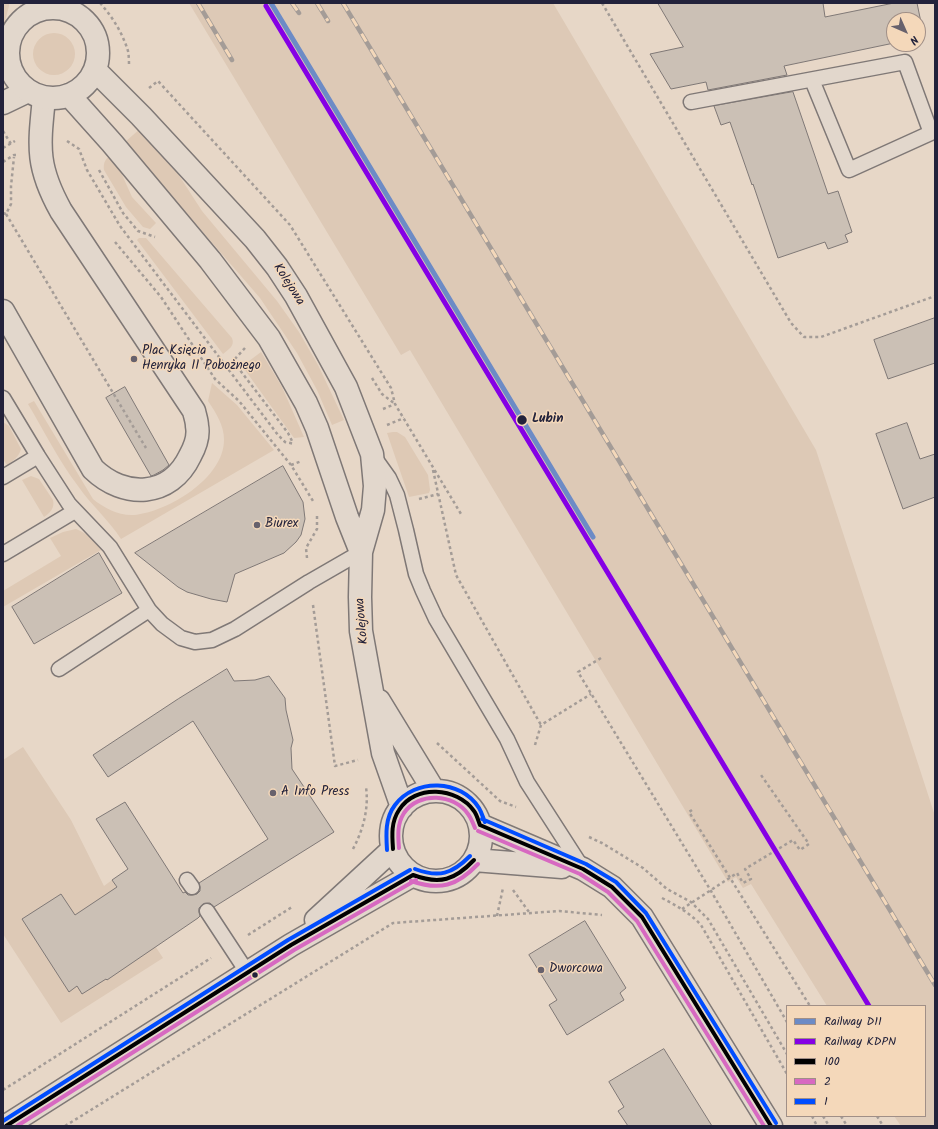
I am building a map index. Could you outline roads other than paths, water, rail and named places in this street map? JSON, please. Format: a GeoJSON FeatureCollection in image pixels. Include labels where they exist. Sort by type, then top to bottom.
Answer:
{"type":"FeatureCollection","features":[{"type":"Feature","properties":{"kind":"street"},"geometry":{"type":"LineString","coordinates":[[59,6],[73,12],[84,20],[92,31],[97,43],[98,57],[95,70],[89,81],[80,89],[69,95],[56,98],[36,94],[14,78],[5,62],[8,44],[21,10],[35,11],[59,6]]}},
{"type":"Feature","properties":{"kind":"street","name":"Kolejowa"},"geometry":{"type":"LineString","coordinates":[[95,70],[141,116],[249,233],[277,267],[296,296],[330,357],[346,387],[360,419],[372,454],[375,486],[373,510],[361,552],[361,631],[373,690],[383,753],[402,807]]}},
{"type":"Feature","properties":{"kind":"street"},"geometry":{"type":"LineString","coordinates":[[3,103],[36,94]]}},
{"type":"Feature","properties":{"kind":"street"},"geometry":{"type":"LineString","coordinates":[[3,311],[93,469],[101,477],[122,487],[135,490],[151,490],[166,484],[176,476],[186,464],[195,446],[198,427],[194,411],[52,194],[44,175],[40,147],[36,94]]}},
{"type":"Feature","properties":{"kind":"street","name":"Kolejowa"},"geometry":{"type":"LineString","coordinates":[[69,95],[112,143],[210,260],[269,338],[306,403],[320,436],[347,517],[361,552]]}},
{"type":"Feature","properties":{"kind":"street","name":"Kolejowa"},"geometry":{"type":"LineString","coordinates":[[373,690],[434,791]]}},
{"type":"Feature","properties":{"kind":"street"},"geometry":{"type":"LineString","coordinates":[[434,791],[449,792],[463,800],[474,811],[480,825],[481,837],[479,849],[474,860],[457,876],[446,880],[429,880],[413,875],[404,868],[397,859],[393,848],[391,834],[394,820],[402,807],[411,798],[422,793],[434,791]]}},
{"type":"Feature","properties":{"kind":"street"},"geometry":{"type":"LineString","coordinates":[[480,825],[583,869],[612,887],[642,917],[771,1126]]}},
{"type":"Feature","properties":{"kind":"street"},"geometry":{"type":"LineString","coordinates":[[291,944],[393,848]]}},
{"type":"Feature","properties":{"kind":"street"},"geometry":{"type":"LineString","coordinates":[[474,860],[583,869]]}},
{"type":"Feature","properties":{"kind":"street"},"geometry":{"type":"LineString","coordinates":[[6,1126],[291,944],[413,875]]}},
{"type":"Feature","properties":{"kind":"lane"},"geometry":{"type":"LineString","coordinates":[[691,102],[905,62],[933,132],[849,170],[812,80]]}},
{"type":"Feature","properties":{"kind":"lane"},"geometry":{"type":"LineString","coordinates":[[4,401],[69,504],[110,547],[149,610],[162,624],[181,638],[195,642],[212,640],[235,629],[361,552]]}},
{"type":"Feature","properties":{"kind":"lane"},"geometry":{"type":"LineString","coordinates":[[372,454],[389,478],[397,495],[416,574],[436,619],[507,739],[528,782],[583,869]]}},
{"type":"Feature","properties":{"kind":"lane"},"geometry":{"type":"LineString","coordinates":[[3,477],[38,456]]}},
{"type":"Feature","properties":{"kind":"lane"},"geometry":{"type":"LineString","coordinates":[[3,554],[75,510]]}},
{"type":"Feature","properties":{"kind":"lane"},"geometry":{"type":"LineString","coordinates":[[58,669],[149,610]]}},
{"type":"Feature","properties":{"kind":"lane"},"geometry":{"type":"LineString","coordinates":[[207,911],[247,972]]}},
{"type":"Feature","properties":{"kind":"railway"},"geometry":{"type":"LineString","coordinates":[[198,3],[232,60]]}},
{"type":"Feature","properties":{"kind":"railway"},"geometry":{"type":"LineString","coordinates":[[292,3],[299,13]]}},
{"type":"Feature","properties":{"kind":"railway"},"geometry":{"type":"LineString","coordinates":[[317,3],[328,21]]}},
{"type":"Feature","properties":{"kind":"railway"},"geometry":{"type":"LineString","coordinates":[[343,3],[935,985]]}},
{"type":"Feature","properties":{"kind":"rail line","name":"D11"},"geometry":{"type":"LineString","coordinates":[[271,3],[593,537]]}},
{"type":"Feature","properties":{"kind":"rail line","name":"KDPN"},"geometry":{"type":"LineString","coordinates":[[266,6],[868,1005]]}},
{"type":"Feature","properties":{"kind":"place","name":"Plac Księcia Henryka II Pobożnego"},"geometry":{"type":"Point","coordinates":[134,359]}},
{"type":"Feature","properties":{"kind":"place","name":"Lubin"},"geometry":{"type":"Point","coordinates":[522,420]}},
{"type":"Feature","properties":{"kind":"place","name":"Biurex"},"geometry":{"type":"Point","coordinates":[257,525]}},
{"type":"Feature","properties":{"kind":"place","name":"A Info Press"},"geometry":{"type":"Point","coordinates":[273,793]}},
{"type":"Feature","properties":{"kind":"place","name":"Dworcowa"},"geometry":{"type":"Point","coordinates":[541,970]}}]}
